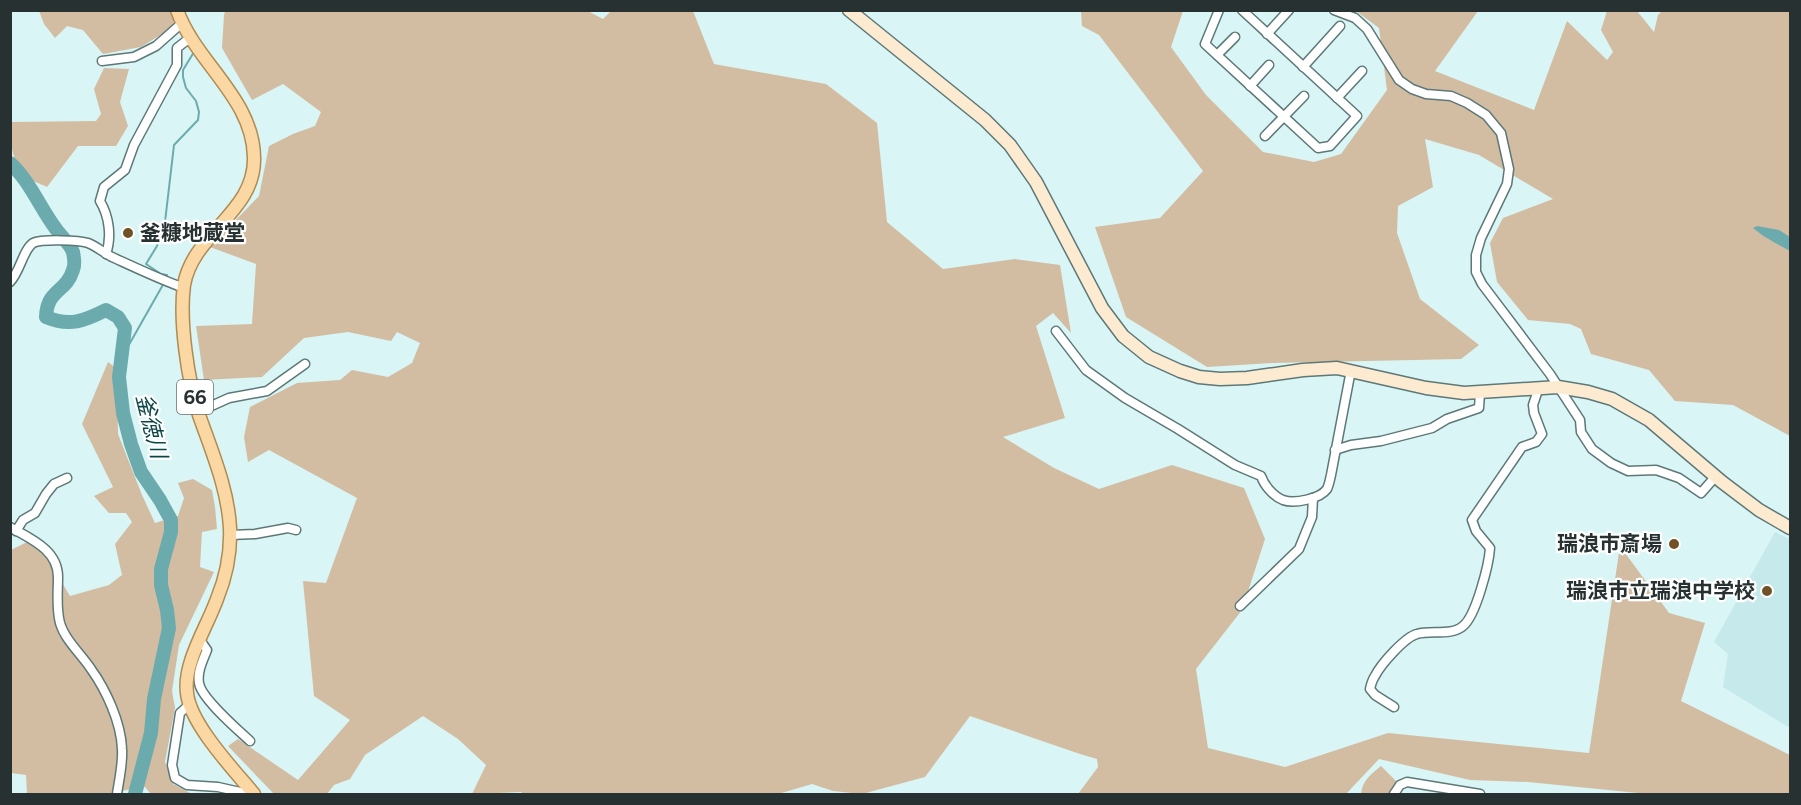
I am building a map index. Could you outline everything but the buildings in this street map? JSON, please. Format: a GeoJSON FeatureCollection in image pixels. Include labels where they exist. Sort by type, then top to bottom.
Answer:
{"type":"FeatureCollection","features":[{"type":"Feature","properties":{"kind":"main road","name":"66"},"geometry":{"type":"LineString","coordinates":[[177,10],[191,37],[243,114],[255,158],[247,190],[239,204],[192,258],[184,288],[183,333],[198,412],[225,489],[230,535],[230,551],[225,578],[190,663],[186,682],[189,705],[206,735],[251,795]]}},
{"type":"Feature","properties":{"kind":"street"},"geometry":{"type":"LineString","coordinates":[[849,10],[985,120],[1010,145],[1036,182],[1102,308],[1123,336],[1145,355],[1180,371],[1199,377],[1220,379],[1337,368],[1425,388],[1464,393],[1539,387],[1558,387],[1588,392],[1612,399],[1640,414],[1663,430],[1759,510],[1791,528]]}},
{"type":"Feature","properties":{"kind":"street"},"geometry":{"type":"LineString","coordinates":[[1219,10],[1206,44],[1318,148],[1330,146],[1357,116],[1242,10]]}},
{"type":"Feature","properties":{"kind":"street"},"geometry":{"type":"LineString","coordinates":[[1267,34],[1289,10]]}},
{"type":"Feature","properties":{"kind":"street"},"geometry":{"type":"LineString","coordinates":[[1334,10],[1355,18],[1367,28],[1399,80],[1412,89],[1426,94],[1451,96],[1467,103],[1486,115],[1501,133],[1509,169],[1507,184],[1481,238],[1476,255],[1476,272],[1482,284],[1580,420],[1581,432],[1592,449],[1611,463],[1628,471],[1656,470],[1679,478],[1701,493],[1716,476]]}},
{"type":"Feature","properties":{"kind":"street"},"geometry":{"type":"LineString","coordinates":[[102,61],[134,57],[156,46],[183,23]]}},
{"type":"Feature","properties":{"kind":"street"},"geometry":{"type":"LineString","coordinates":[[1303,67],[1340,26]]}},
{"type":"Feature","properties":{"kind":"street"},"geometry":{"type":"LineString","coordinates":[[106,254],[109,245],[109,228],[104,207],[100,201],[104,187],[125,170],[134,145],[177,65],[177,48],[191,37]]}},
{"type":"Feature","properties":{"kind":"street"},"geometry":{"type":"LineString","coordinates":[[1217,54],[1234,37]]}},
{"type":"Feature","properties":{"kind":"street"},"geometry":{"type":"LineString","coordinates":[[1250,86],[1269,65]]}},
{"type":"Feature","properties":{"kind":"street"},"geometry":{"type":"LineString","coordinates":[[1337,98],[1362,71]]}},
{"type":"Feature","properties":{"kind":"street"},"geometry":{"type":"LineString","coordinates":[[1265,136],[1304,96]]}},
{"type":"Feature","properties":{"kind":"street"},"geometry":{"type":"LineString","coordinates":[[10,282],[16,276],[26,252],[32,244],[39,241],[88,243],[152,276],[184,288]]}},
{"type":"Feature","properties":{"kind":"street"},"geometry":{"type":"LineString","coordinates":[[1056,331],[1086,370],[1125,398],[1235,465],[1261,476],[1264,484],[1283,500],[1313,498],[1327,489],[1351,370]]}},
{"type":"Feature","properties":{"kind":"street"},"geometry":{"type":"LineString","coordinates":[[198,412],[228,398],[267,391],[305,364]]}},
{"type":"Feature","properties":{"kind":"street"},"geometry":{"type":"LineString","coordinates":[[1394,707],[1370,689],[1374,677],[1390,656],[1416,634],[1450,632],[1462,627],[1472,613],[1490,560],[1490,548],[1476,531],[1472,520],[1522,447],[1536,442],[1542,434],[1533,405],[1539,387]]}},
{"type":"Feature","properties":{"kind":"street"},"geometry":{"type":"LineString","coordinates":[[1335,450],[1432,428],[1447,419],[1479,408],[1480,392]]}},
{"type":"Feature","properties":{"kind":"street"},"geometry":{"type":"LineString","coordinates":[[67,478],[54,484],[35,513],[13,529],[44,547],[54,560],[58,575],[57,595],[60,623],[69,640],[93,671],[117,722],[122,749],[117,795]]}},
{"type":"Feature","properties":{"kind":"street"},"geometry":{"type":"LineString","coordinates":[[1240,606],[1299,549],[1312,517],[1313,498]]}},
{"type":"Feature","properties":{"kind":"street"},"geometry":{"type":"LineString","coordinates":[[230,535],[255,534],[288,528],[296,530]]}},
{"type":"Feature","properties":{"kind":"street"},"geometry":{"type":"LineString","coordinates":[[200,640],[207,650],[199,669],[199,683],[203,695],[250,741]]}},
{"type":"Feature","properties":{"kind":"street"},"geometry":{"type":"LineString","coordinates":[[189,705],[180,713],[172,765],[174,778],[187,785],[218,787],[251,795]]}},
{"type":"Feature","properties":{"kind":"street"},"geometry":{"type":"LineString","coordinates":[[1394,795],[1400,785],[1407,782],[1440,791],[1480,795]]}},
{"type":"Feature","properties":{"kind":"shaded area"},"geometry":{"type":"Polygon","coordinates":[[[586,10],[603,19],[611,11],[693,11],[714,64],[826,84],[877,123],[887,222],[943,269],[1015,259],[1060,265],[1071,333],[1053,313],[1036,326],[1065,418],[1003,437],[1054,468],[1099,489],[1172,465],[1244,488],[1265,539],[1242,610],[1196,669],[1208,748],[1285,767],[1388,733],[1589,753],[1620,546],[1669,613],[1705,623],[1681,701],[1790,755],[1790,794],[1648,794],[1528,782],[1470,780],[1379,759],[1346,794],[1078,794],[1098,767],[1097,759],[970,716],[925,777],[862,794],[833,791],[812,784],[778,794],[523,794],[521,792],[472,794],[486,765],[458,739],[423,716],[365,755],[350,779],[334,785],[327,794],[274,794],[228,746],[238,739],[298,780],[350,720],[314,696],[303,581],[326,583],[357,498],[269,450],[248,462],[244,437],[250,407],[297,383],[340,380],[352,370],[388,377],[412,363],[420,343],[397,332],[391,341],[348,332],[304,338],[262,377],[204,380],[196,326],[252,324],[256,264],[210,247],[259,196],[269,146],[315,126],[321,112],[283,84],[252,100],[222,48],[225,11],[586,10]]]}},
{"type":"Feature","properties":{"kind":"shaded area"},"geometry":{"type":"Polygon","coordinates":[[[39,11],[171,11],[175,26],[141,47],[103,54],[83,30],[67,26],[55,38],[44,24],[39,11]]]}},
{"type":"Feature","properties":{"kind":"shaded area"},"geometry":{"type":"Polygon","coordinates":[[[1081,11],[1183,11],[1171,47],[1206,95],[1263,152],[1314,162],[1341,154],[1387,90],[1379,28],[1356,11],[1478,11],[1435,71],[1534,110],[1567,21],[1607,60],[1613,52],[1601,30],[1607,11],[1637,11],[1654,32],[1658,15],[1662,11],[1790,11],[1790,436],[1733,405],[1675,401],[1649,370],[1591,354],[1581,329],[1570,324],[1528,320],[1497,282],[1490,243],[1503,218],[1553,199],[1479,155],[1425,139],[1433,187],[1398,206],[1397,233],[1420,299],[1479,345],[1461,359],[1272,363],[1207,367],[1126,317],[1095,227],[1160,218],[1203,171],[1099,35],[1082,26],[1081,11]]]}},
{"type":"Feature","properties":{"kind":"shaded area"},"geometry":{"type":"Polygon","coordinates":[[[104,68],[129,69],[120,102],[128,126],[116,146],[78,146],[47,187],[28,178],[14,157],[11,144],[11,122],[96,121],[101,114],[94,89],[104,68]]]}},
{"type":"Feature","properties":{"kind":"shaded area"},"geometry":{"type":"Polygon","coordinates":[[[108,362],[117,369],[118,434],[155,523],[178,516],[184,498],[178,483],[193,479],[212,490],[217,529],[202,532],[200,567],[214,572],[179,645],[172,691],[175,708],[165,762],[173,784],[192,794],[151,794],[145,787],[114,794],[27,794],[26,775],[11,773],[11,550],[35,538],[70,596],[109,585],[122,575],[115,544],[132,522],[126,513],[109,513],[94,496],[113,487],[82,424],[108,362]]]}},
{"type":"Feature","properties":{"kind":"shaded area","name":"瑞浪市立瑞浪中学校"},"geometry":{"type":"Polygon","coordinates":[[[1775,532],[1790,539],[1790,728],[1723,687],[1728,654],[1714,642],[1775,532]]]}},
{"type":"Feature","properties":{"kind":"shaded area"},"geometry":{"type":"Polygon","coordinates":[[[1381,766],[1400,785],[1391,794],[1361,794],[1365,782],[1381,766]]]}},
{"type":"Feature","properties":{"kind":"water"},"geometry":{"type":"Polygon","coordinates":[[[1757,226],[1779,230],[1790,237],[1790,249],[1774,243],[1753,228],[1757,226]]]}},
{"type":"Feature","properties":{"kind":"waterway"},"geometry":{"type":"LineString","coordinates":[[166,278],[167,275],[161,274],[146,264],[157,246],[165,222],[174,145],[198,120],[199,112],[196,101],[186,88],[183,77],[183,70],[194,52]]}},
{"type":"Feature","properties":{"kind":"waterway","name":"釜徳川"},"geometry":{"type":"LineString","coordinates":[[10,163],[29,186],[50,221],[73,252],[73,270],[66,283],[50,301],[46,317],[70,322],[91,317],[106,310],[118,317],[125,328],[119,377],[123,413],[141,472],[171,520],[171,532],[161,569],[161,585],[169,628],[154,699],[151,733],[135,794]]}},
{"type":"Feature","properties":{"kind":"waterway"},"geometry":{"type":"LineString","coordinates":[[122,357],[164,283]]}},
{"type":"Feature","properties":{"kind":"place","name":"釜糠地蔵堂"},"geometry":{"type":"Point","coordinates":[128,233]}},
{"type":"Feature","properties":{"kind":"place","name":"瑞浪市斎場"},"geometry":{"type":"Point","coordinates":[1674,544]}},
{"type":"Feature","properties":{"kind":"place","name":"瑞浪市立瑞浪中学校"},"geometry":{"type":"Point","coordinates":[1767,591]}}]}
